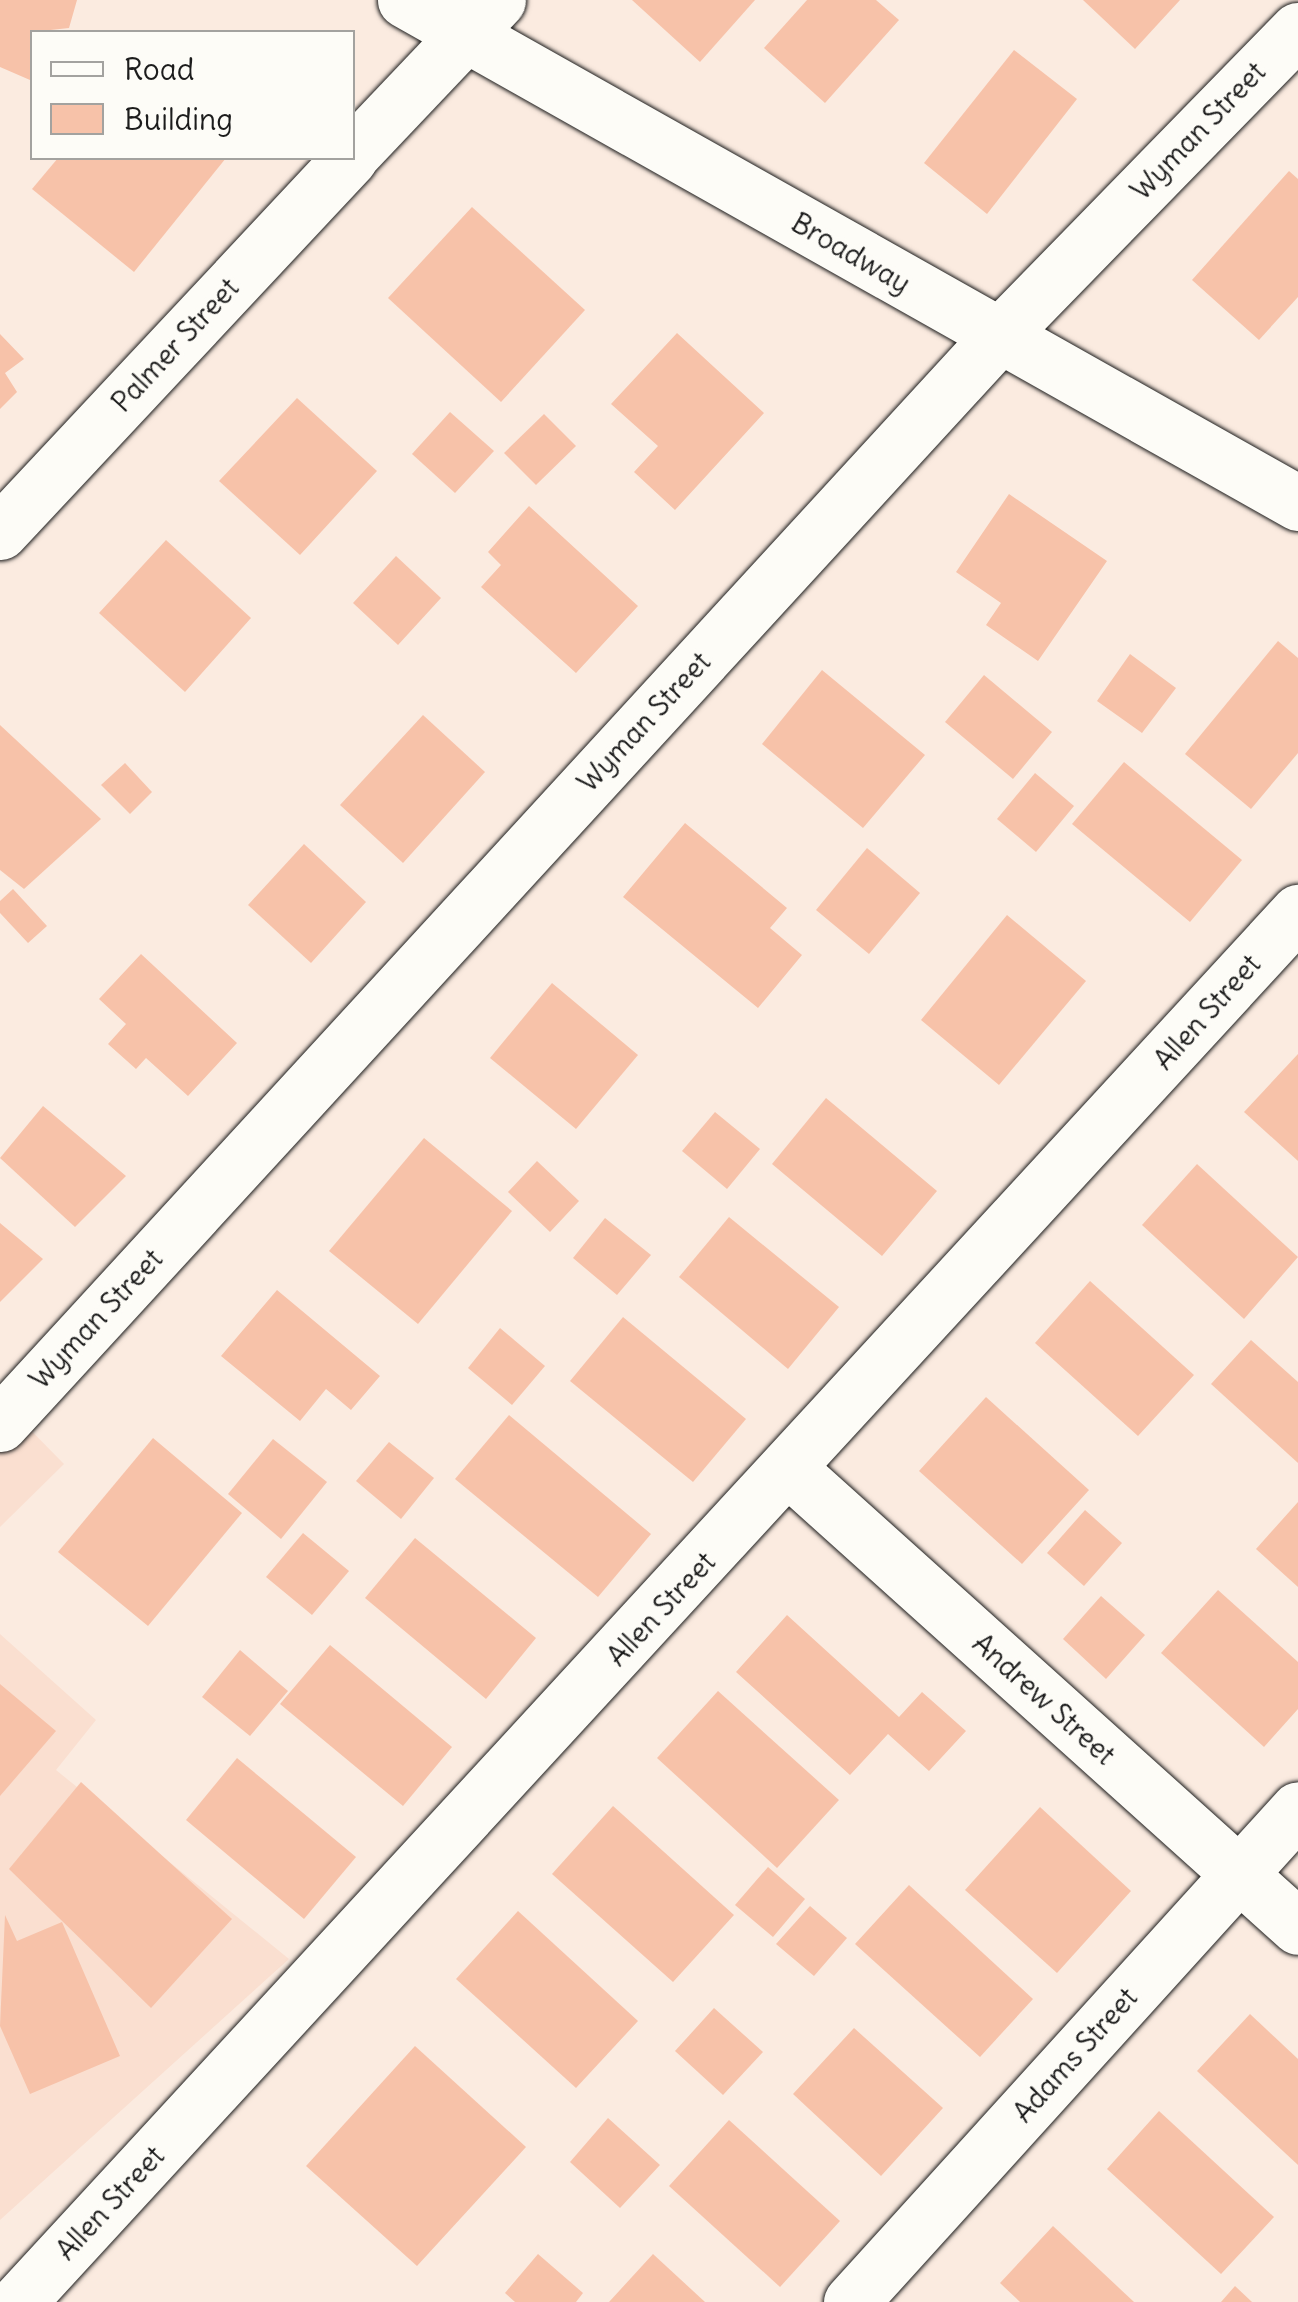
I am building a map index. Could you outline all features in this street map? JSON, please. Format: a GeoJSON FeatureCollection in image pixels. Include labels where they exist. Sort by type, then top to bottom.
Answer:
{"type":"FeatureCollection","features":[{"type":"Feature","properties":{"kind":"street","name":"Broadway"},"geometry":{"type":"LineString","coordinates":[[405,0],[482,17],[998,337],[1298,503]]}},
{"type":"Feature","properties":{"kind":"street","name":"Palmer Street"},"geometry":{"type":"LineString","coordinates":[[355,152],[482,17]]}},
{"type":"Feature","properties":{"kind":"street","name":"Wyman Street"},"geometry":{"type":"LineString","coordinates":[[0,1424],[998,337],[1298,30]]}},
{"type":"Feature","properties":{"kind":"street","name":"Palmer Street"},"geometry":{"type":"LineString","coordinates":[[0,532],[347,160]]}},
{"type":"Feature","properties":{"kind":"street","name":"Allen Street"},"geometry":{"type":"LineString","coordinates":[[18,2302],[790,1470],[1298,912]]}},
{"type":"Feature","properties":{"kind":"street","name":"Andrew Street"},"geometry":{"type":"LineString","coordinates":[[790,1470],[1298,1927]]}},
{"type":"Feature","properties":{"kind":"street","name":"Adams Street"},"geometry":{"type":"LineString","coordinates":[[851,2302],[1298,1808]]}},
{"type":"Feature","properties":{"kind":"shaded area"},"geometry":{"type":"Polygon","coordinates":[[[0,1399],[64,1464],[0,1527],[0,1399]]]}},
{"type":"Feature","properties":{"kind":"shaded area"},"geometry":{"type":"Polygon","coordinates":[[[0,1634],[96,1720],[56,1770],[289,1959],[0,2220],[0,1634]]]}},
{"type":"Feature","properties":{"kind":"building"},"geometry":{"type":"Polygon","coordinates":[[[0,0],[77,0],[69,28],[30,30],[30,80],[0,67],[0,0]]]}},
{"type":"Feature","properties":{"kind":"building"},"geometry":{"type":"Polygon","coordinates":[[[632,0],[755,0],[700,62],[632,0]]]}},
{"type":"Feature","properties":{"kind":"building"},"geometry":{"type":"Polygon","coordinates":[[[807,0],[876,0],[899,20],[825,103],[764,48],[807,0]]]}},
{"type":"Feature","properties":{"kind":"building"},"geometry":{"type":"Polygon","coordinates":[[[1083,0],[1180,0],[1135,49],[1083,0]]]}},
{"type":"Feature","properties":{"kind":"building"},"geometry":{"type":"Polygon","coordinates":[[[1014,50],[1077,99],[987,214],[924,163],[1014,50]]]}},
{"type":"Feature","properties":{"kind":"building"},"geometry":{"type":"Polygon","coordinates":[[[56,160],[224,160],[134,272],[32,189],[56,160]]]}},
{"type":"Feature","properties":{"kind":"building"},"geometry":{"type":"Polygon","coordinates":[[[1289,171],[1298,179],[1298,297],[1259,340],[1192,280],[1289,171]]]}},
{"type":"Feature","properties":{"kind":"building"},"geometry":{"type":"Polygon","coordinates":[[[472,207],[585,310],[501,402],[388,298],[472,207]]]}},
{"type":"Feature","properties":{"kind":"building"},"geometry":{"type":"Polygon","coordinates":[[[677,333],[764,413],[675,510],[634,472],[658,446],[611,404],[677,333]]]}},
{"type":"Feature","properties":{"kind":"building"},"geometry":{"type":"Polygon","coordinates":[[[0,334],[24,359],[5,373],[17,392],[0,409],[0,334]]]}},
{"type":"Feature","properties":{"kind":"building"},"geometry":{"type":"Polygon","coordinates":[[[297,398],[377,471],[300,555],[219,481],[297,398]]]}},
{"type":"Feature","properties":{"kind":"building"},"geometry":{"type":"Polygon","coordinates":[[[450,412],[494,451],[455,493],[412,454],[450,412]]]}},
{"type":"Feature","properties":{"kind":"building"},"geometry":{"type":"Polygon","coordinates":[[[544,414],[576,446],[536,485],[504,453],[544,414]]]}},
{"type":"Feature","properties":{"kind":"building"},"geometry":{"type":"Polygon","coordinates":[[[1009,494],[1107,561],[1038,661],[986,625],[1001,603],[956,572],[1009,494]]]}},
{"type":"Feature","properties":{"kind":"building"},"geometry":{"type":"Polygon","coordinates":[[[529,506],[638,606],[576,673],[481,587],[501,565],[488,552],[529,506]]]}},
{"type":"Feature","properties":{"kind":"building"},"geometry":{"type":"Polygon","coordinates":[[[166,540],[251,618],[185,692],[99,613],[166,540]]]}},
{"type":"Feature","properties":{"kind":"building"},"geometry":{"type":"Polygon","coordinates":[[[396,556],[441,598],[398,645],[353,603],[396,556]]]}},
{"type":"Feature","properties":{"kind":"building"},"geometry":{"type":"Polygon","coordinates":[[[1278,641],[1298,658],[1298,753],[1251,809],[1185,754],[1278,641]]]}},
{"type":"Feature","properties":{"kind":"building"},"geometry":{"type":"Polygon","coordinates":[[[1130,654],[1176,688],[1142,733],[1097,701],[1130,654]]]}},
{"type":"Feature","properties":{"kind":"building"},"geometry":{"type":"Polygon","coordinates":[[[822,670],[925,755],[863,828],[762,744],[822,670]]]}},
{"type":"Feature","properties":{"kind":"building"},"geometry":{"type":"Polygon","coordinates":[[[984,675],[1052,732],[1013,779],[945,722],[984,675]]]}},
{"type":"Feature","properties":{"kind":"building"},"geometry":{"type":"Polygon","coordinates":[[[423,715],[485,772],[403,863],[340,805],[423,715]]]}},
{"type":"Feature","properties":{"kind":"building"},"geometry":{"type":"Polygon","coordinates":[[[0,725],[101,819],[24,889],[0,870],[0,725]]]}},
{"type":"Feature","properties":{"kind":"building"},"geometry":{"type":"Polygon","coordinates":[[[1124,762],[1242,860],[1190,922],[1072,824],[1124,762]]]}},
{"type":"Feature","properties":{"kind":"building"},"geometry":{"type":"Polygon","coordinates":[[[125,763],[152,792],[130,814],[101,785],[125,763]]]}},
{"type":"Feature","properties":{"kind":"building"},"geometry":{"type":"Polygon","coordinates":[[[1035,773],[1074,806],[1036,852],[997,819],[1035,773]]]}},
{"type":"Feature","properties":{"kind":"building"},"geometry":{"type":"Polygon","coordinates":[[[685,823],[787,908],[770,928],[802,955],[758,1008],[623,897],[685,823]]]}},
{"type":"Feature","properties":{"kind":"building"},"geometry":{"type":"Polygon","coordinates":[[[304,844],[366,902],[311,963],[248,905],[304,844]]]}},
{"type":"Feature","properties":{"kind":"building"},"geometry":{"type":"Polygon","coordinates":[[[867,848],[920,893],[869,954],[816,910],[867,848]]]}},
{"type":"Feature","properties":{"kind":"building"},"geometry":{"type":"Polygon","coordinates":[[[13,889],[47,926],[28,943],[0,913],[0,901],[13,889]]]}},
{"type":"Feature","properties":{"kind":"building"},"geometry":{"type":"Polygon","coordinates":[[[1007,915],[1086,981],[999,1085],[921,1020],[1007,915]]]}},
{"type":"Feature","properties":{"kind":"building"},"geometry":{"type":"Polygon","coordinates":[[[141,954],[237,1043],[188,1096],[146,1058],[136,1069],[108,1044],[126,1024],[99,999],[141,954]]]}},
{"type":"Feature","properties":{"kind":"building"},"geometry":{"type":"Polygon","coordinates":[[[552,983],[638,1055],[576,1129],[490,1058],[552,983]]]}},
{"type":"Feature","properties":{"kind":"building"},"geometry":{"type":"Polygon","coordinates":[[[1298,1054],[1298,1161],[1244,1112],[1298,1054]]]}},
{"type":"Feature","properties":{"kind":"building"},"geometry":{"type":"Polygon","coordinates":[[[826,1098],[937,1191],[882,1256],[772,1164],[826,1098]]]}},
{"type":"Feature","properties":{"kind":"building"},"geometry":{"type":"Polygon","coordinates":[[[43,1106],[126,1176],[75,1227],[0,1158],[43,1106]]]}},
{"type":"Feature","properties":{"kind":"building"},"geometry":{"type":"Polygon","coordinates":[[[715,1112],[760,1149],[727,1189],[682,1151],[715,1112]]]}},
{"type":"Feature","properties":{"kind":"building"},"geometry":{"type":"Polygon","coordinates":[[[424,1138],[512,1211],[418,1324],[329,1251],[424,1138]]]}},
{"type":"Feature","properties":{"kind":"building"},"geometry":{"type":"Polygon","coordinates":[[[537,1161],[579,1201],[550,1232],[508,1192],[537,1161]]]}},
{"type":"Feature","properties":{"kind":"building"},"geometry":{"type":"Polygon","coordinates":[[[1197,1164],[1298,1257],[1244,1319],[1142,1225],[1197,1164]]]}},
{"type":"Feature","properties":{"kind":"building"},"geometry":{"type":"Polygon","coordinates":[[[729,1217],[839,1307],[788,1369],[679,1277],[729,1217]]]}},
{"type":"Feature","properties":{"kind":"building"},"geometry":{"type":"Polygon","coordinates":[[[605,1218],[651,1255],[617,1295],[573,1258],[605,1218]]]}},
{"type":"Feature","properties":{"kind":"building"},"geometry":{"type":"Polygon","coordinates":[[[0,1223],[43,1259],[0,1302],[0,1223]]]}},
{"type":"Feature","properties":{"kind":"building"},"geometry":{"type":"Polygon","coordinates":[[[1090,1281],[1194,1375],[1138,1436],[1035,1343],[1090,1281]]]}},
{"type":"Feature","properties":{"kind":"building"},"geometry":{"type":"Polygon","coordinates":[[[277,1290],[380,1376],[351,1410],[326,1389],[300,1421],[221,1356],[277,1290]]]}},
{"type":"Feature","properties":{"kind":"building"},"geometry":{"type":"Polygon","coordinates":[[[623,1317],[746,1419],[693,1482],[570,1381],[623,1317]]]}},
{"type":"Feature","properties":{"kind":"building"},"geometry":{"type":"Polygon","coordinates":[[[500,1328],[545,1366],[512,1405],[468,1368],[500,1328]]]}},
{"type":"Feature","properties":{"kind":"building"},"geometry":{"type":"Polygon","coordinates":[[[1251,1340],[1298,1382],[1298,1463],[1211,1384],[1251,1340]]]}},
{"type":"Feature","properties":{"kind":"building"},"geometry":{"type":"Polygon","coordinates":[[[986,1397],[1089,1490],[1022,1564],[919,1471],[986,1397]]]}},
{"type":"Feature","properties":{"kind":"building"},"geometry":{"type":"Polygon","coordinates":[[[509,1415],[651,1534],[598,1597],[455,1479],[509,1415]]]}},
{"type":"Feature","properties":{"kind":"building"},"geometry":{"type":"Polygon","coordinates":[[[153,1438],[242,1513],[148,1626],[58,1552],[153,1438]]]}},
{"type":"Feature","properties":{"kind":"building"},"geometry":{"type":"Polygon","coordinates":[[[273,1439],[327,1482],[281,1539],[228,1494],[273,1439]]]}},
{"type":"Feature","properties":{"kind":"building"},"geometry":{"type":"Polygon","coordinates":[[[389,1442],[434,1478],[401,1519],[356,1481],[389,1442]]]}},
{"type":"Feature","properties":{"kind":"building"},"geometry":{"type":"Polygon","coordinates":[[[1298,1502],[1298,1587],[1256,1549],[1298,1502]]]}},
{"type":"Feature","properties":{"kind":"building"},"geometry":{"type":"Polygon","coordinates":[[[1085,1510],[1122,1543],[1084,1586],[1047,1553],[1085,1510]]]}},
{"type":"Feature","properties":{"kind":"building"},"geometry":{"type":"Polygon","coordinates":[[[303,1533],[349,1571],[312,1615],[266,1577],[303,1533]]]}},
{"type":"Feature","properties":{"kind":"building"},"geometry":{"type":"Polygon","coordinates":[[[415,1538],[536,1638],[486,1699],[365,1598],[415,1538]]]}},
{"type":"Feature","properties":{"kind":"building"},"geometry":{"type":"Polygon","coordinates":[[[1218,1590],[1298,1662],[1298,1709],[1264,1747],[1161,1653],[1218,1590]]]}},
{"type":"Feature","properties":{"kind":"building"},"geometry":{"type":"Polygon","coordinates":[[[1101,1596],[1145,1635],[1106,1679],[1063,1639],[1101,1596]]]}},
{"type":"Feature","properties":{"kind":"building"},"geometry":{"type":"Polygon","coordinates":[[[787,1615],[899,1717],[922,1692],[966,1731],[929,1771],[888,1734],[850,1775],[736,1672],[787,1615]]]}},
{"type":"Feature","properties":{"kind":"building"},"geometry":{"type":"Polygon","coordinates":[[[330,1645],[452,1747],[403,1806],[280,1704],[330,1645]]]}},
{"type":"Feature","properties":{"kind":"building"},"geometry":{"type":"Polygon","coordinates":[[[240,1650],[288,1691],[250,1736],[202,1697],[240,1650]]]}},
{"type":"Feature","properties":{"kind":"building"},"geometry":{"type":"Polygon","coordinates":[[[0,1684],[56,1731],[0,1796],[0,1684]]]}},
{"type":"Feature","properties":{"kind":"building"},"geometry":{"type":"Polygon","coordinates":[[[718,1691],[839,1800],[777,1868],[657,1758],[718,1691]]]}},
{"type":"Feature","properties":{"kind":"building"},"geometry":{"type":"Polygon","coordinates":[[[237,1758],[356,1857],[304,1919],[186,1820],[237,1758]]]}},
{"type":"Feature","properties":{"kind":"building"},"geometry":{"type":"Polygon","coordinates":[[[81,1782],[232,1919],[151,2008],[9,1869],[81,1782]]]}},
{"type":"Feature","properties":{"kind":"building"},"geometry":{"type":"Polygon","coordinates":[[[613,1806],[734,1915],[673,1982],[552,1874],[613,1806]]]}},
{"type":"Feature","properties":{"kind":"building"},"geometry":{"type":"Polygon","coordinates":[[[1040,1807],[1131,1891],[1057,1973],[965,1890],[1040,1807]]]}},
{"type":"Feature","properties":{"kind":"building"},"geometry":{"type":"Polygon","coordinates":[[[768,1867],[805,1899],[773,1937],[735,1905],[768,1867]]]}},
{"type":"Feature","properties":{"kind":"building"},"geometry":{"type":"Polygon","coordinates":[[[909,1885],[1033,1999],[980,2057],[855,1944],[909,1885]]]}},
{"type":"Feature","properties":{"kind":"building"},"geometry":{"type":"Polygon","coordinates":[[[810,1906],[847,1938],[814,1976],[776,1944],[810,1906]]]}},
{"type":"Feature","properties":{"kind":"building"},"geometry":{"type":"Polygon","coordinates":[[[518,1911],[638,2021],[576,2088],[456,1979],[518,1911]]]}},
{"type":"Feature","properties":{"kind":"building"},"geometry":{"type":"Polygon","coordinates":[[[5,1915],[17,1941],[62,1922],[120,2056],[30,2094],[0,2026],[5,1915]]]}},
{"type":"Feature","properties":{"kind":"building"},"geometry":{"type":"Polygon","coordinates":[[[714,2008],[763,2052],[723,2095],[675,2051],[714,2008]]]}},
{"type":"Feature","properties":{"kind":"building"},"geometry":{"type":"Polygon","coordinates":[[[1250,2014],[1298,2059],[1298,2165],[1197,2071],[1250,2014]]]}},
{"type":"Feature","properties":{"kind":"building"},"geometry":{"type":"Polygon","coordinates":[[[854,2028],[943,2108],[881,2176],[793,2094],[854,2028]]]}},
{"type":"Feature","properties":{"kind":"building"},"geometry":{"type":"Polygon","coordinates":[[[415,2046],[526,2147],[417,2266],[306,2166],[415,2046]]]}},
{"type":"Feature","properties":{"kind":"building"},"geometry":{"type":"Polygon","coordinates":[[[1159,2111],[1274,2217],[1221,2274],[1107,2169],[1159,2111]]]}},
{"type":"Feature","properties":{"kind":"building"},"geometry":{"type":"Polygon","coordinates":[[[608,2118],[660,2165],[620,2208],[570,2162],[608,2118]]]}},
{"type":"Feature","properties":{"kind":"building"},"geometry":{"type":"Polygon","coordinates":[[[729,2120],[840,2221],[780,2287],[669,2186],[729,2120]]]}},
{"type":"Feature","properties":{"kind":"building"},"geometry":{"type":"Polygon","coordinates":[[[1053,2226],[1134,2302],[1020,2302],[1000,2283],[1053,2226]]]}},
{"type":"Feature","properties":{"kind":"building"},"geometry":{"type":"Polygon","coordinates":[[[538,2254],[583,2293],[576,2302],[515,2302],[505,2293],[538,2254]]]}},
{"type":"Feature","properties":{"kind":"building"},"geometry":{"type":"Polygon","coordinates":[[[653,2254],[705,2302],[609,2302],[653,2254]]]}},
{"type":"Feature","properties":{"kind":"building"},"geometry":{"type":"Polygon","coordinates":[[[1235,2286],[1252,2302],[1221,2302],[1235,2286]]]}}]}
